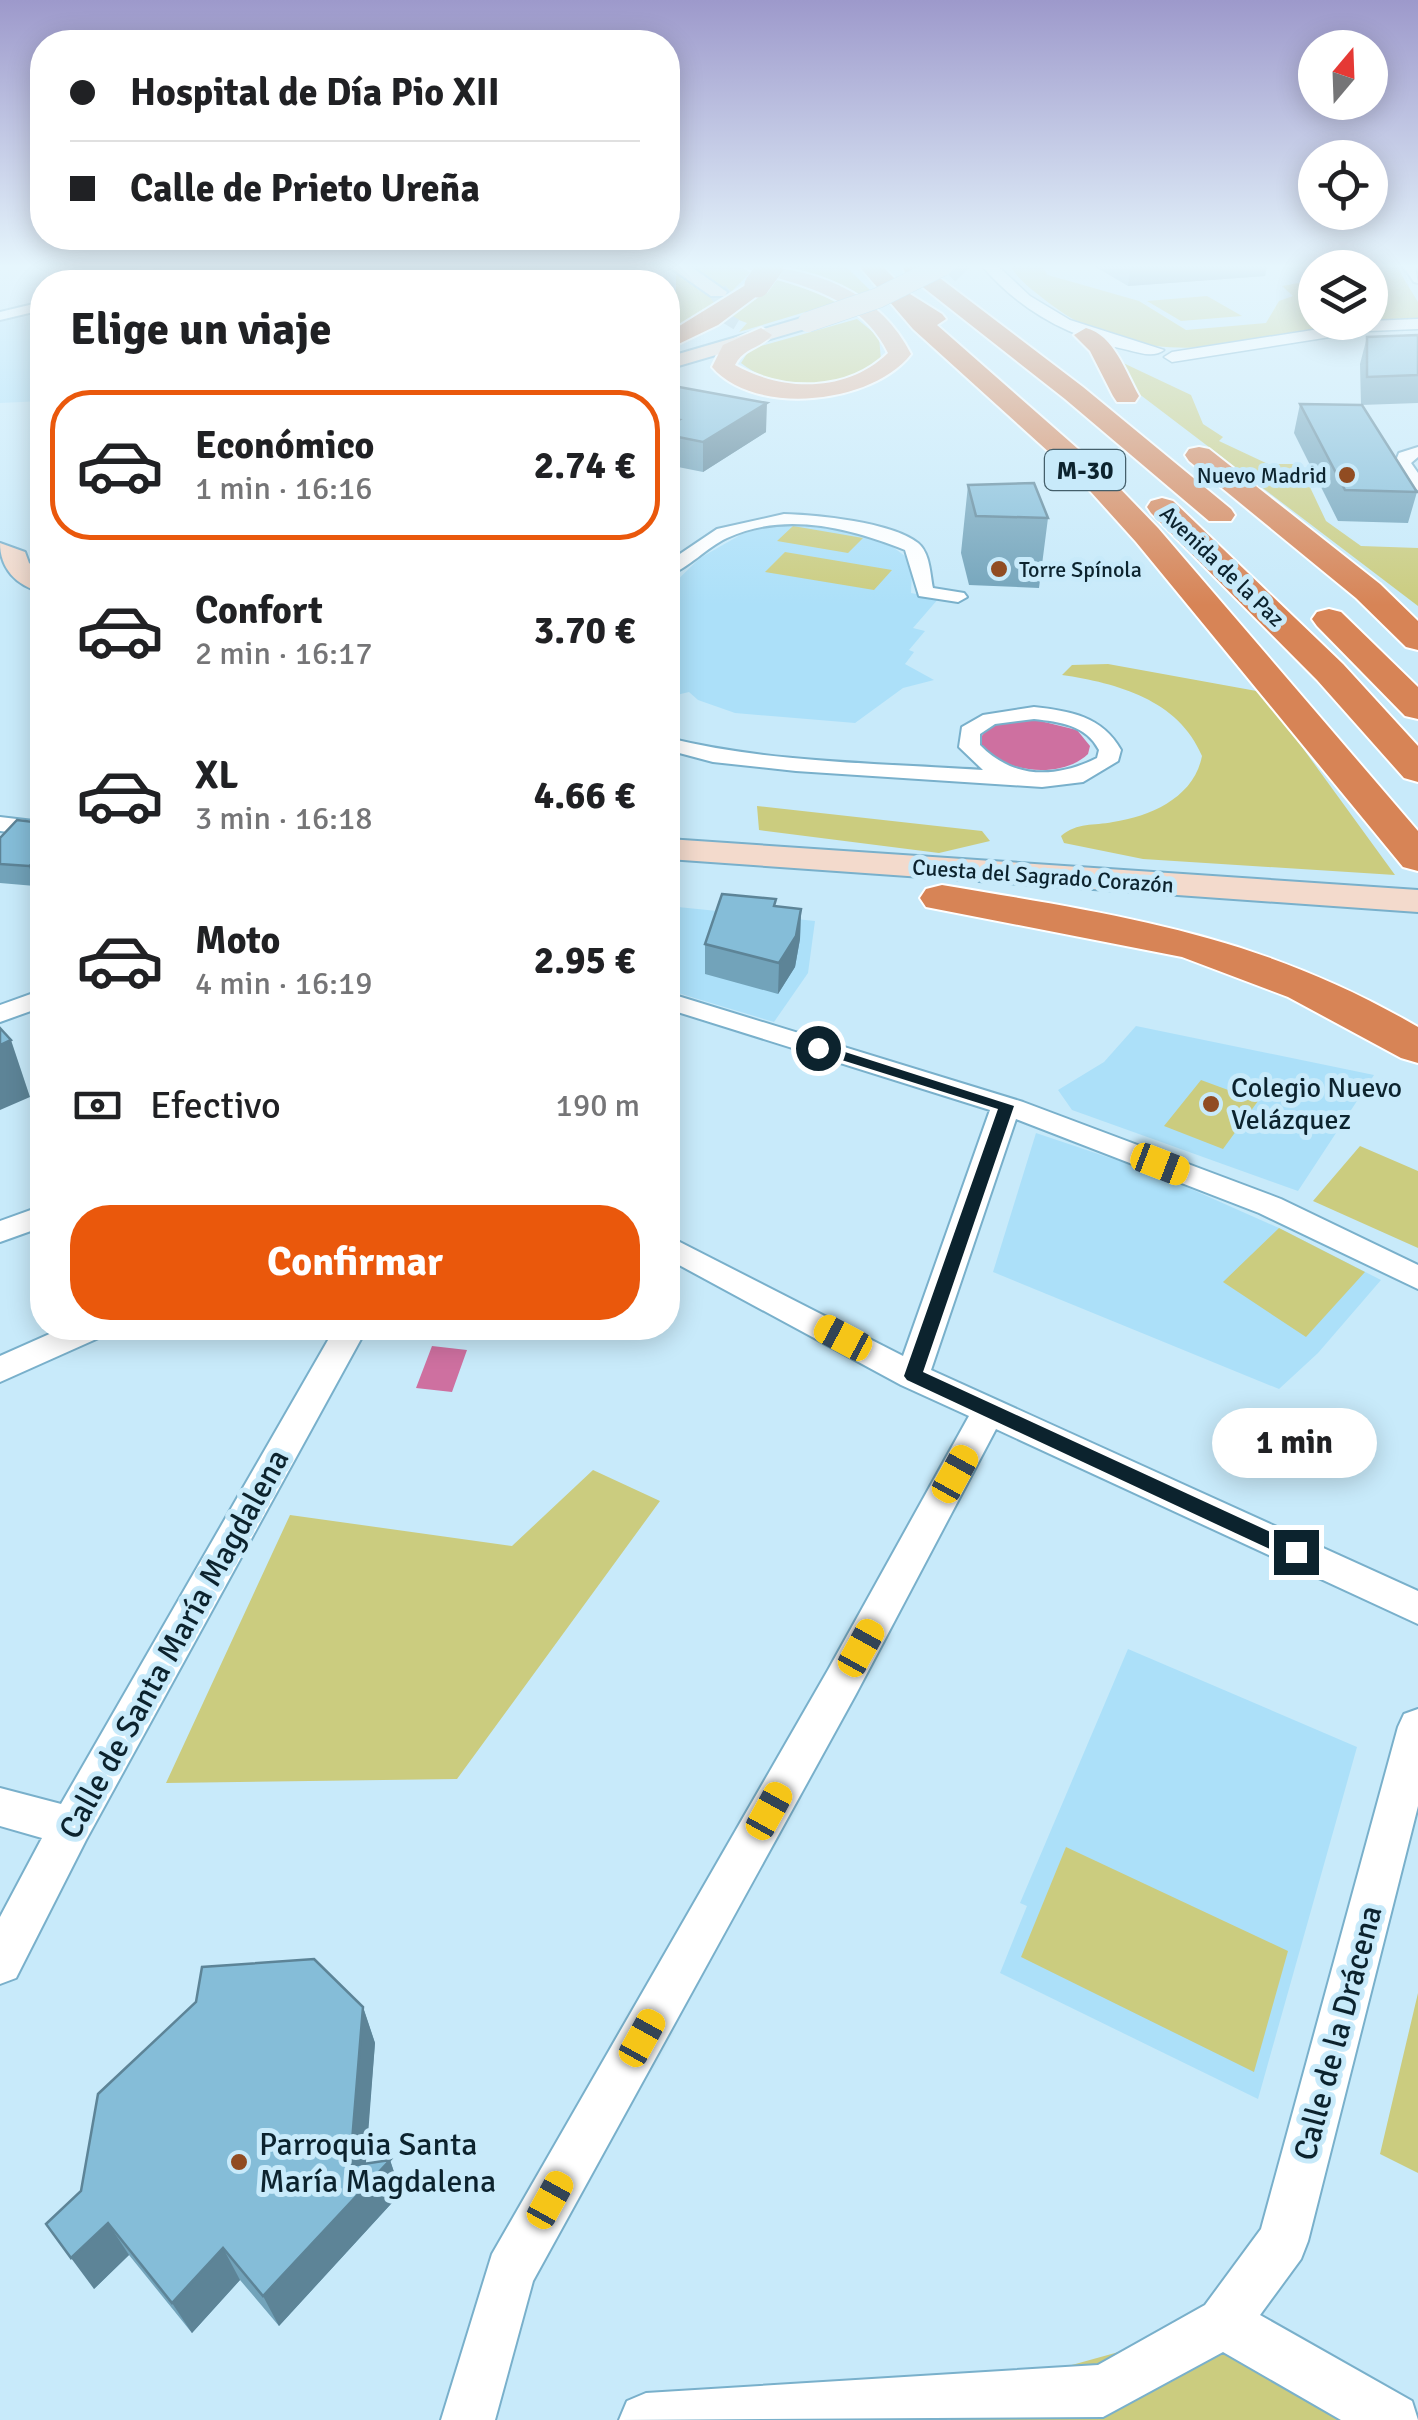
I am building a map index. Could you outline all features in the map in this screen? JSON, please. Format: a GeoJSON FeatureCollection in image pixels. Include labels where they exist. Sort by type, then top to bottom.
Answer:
{"type":"FeatureCollection","features":[{"type":"Feature","properties":{"kind":"highway"},"geometry":{"type":"LineString","coordinates":[[954,379],[1249,660],[1418,858]]}},
{"type":"Feature","properties":{"kind":"highway","name":"Avenida de la Paz"},"geometry":{"type":"LineString","coordinates":[[1009,379],[1151,496],[1330,672],[1418,770]]}},
{"type":"Feature","properties":{"kind":"highway","name":"Avenida de la Paz"},"geometry":{"type":"LineString","coordinates":[[1049,379],[1074,393],[1234,526]]}},
{"type":"Feature","properties":{"kind":"highway"},"geometry":{"type":"LineString","coordinates":[[1112,379],[1133,402]]}},
{"type":"Feature","properties":{"kind":"highway"},"geometry":{"type":"LineString","coordinates":[[1171,432],[1368,590],[1418,640]]}},
{"type":"Feature","properties":{"kind":"highway"},"geometry":{"type":"LineString","coordinates":[[1276,558],[1418,676]]}},
{"type":"Feature","properties":{"kind":"highway","name":"Avenida de la Paz"},"geometry":{"type":"LineString","coordinates":[[1300,590],[1418,708]]}},
{"type":"Feature","properties":{"kind":"highway"},"geometry":{"type":"LineString","coordinates":[[1368,590],[1418,620]]}},
{"type":"Feature","properties":{"kind":"highway"},"geometry":{"type":"LineString","coordinates":[[942,898],[1230,956],[1332,999],[1418,1048]]}},
{"type":"Feature","properties":{"kind":"main road"},"geometry":{"type":"LineString","coordinates":[[741,379],[804,390],[845,387],[874,379]]}},
{"type":"Feature","properties":{"kind":"main road","name":"Cuesta del Sagrado Corazón"},"geometry":{"type":"LineString","coordinates":[[680,850],[1412,910]]}},
{"type":"Feature","properties":{"kind":"main road","name":"Cuesta del Sagrado Corazón"},"geometry":{"type":"LineString","coordinates":[[680,879],[942,898],[1412,910]]}},
{"type":"Feature","properties":{"kind":"street"},"geometry":{"type":"LineString","coordinates":[[1418,452],[1404,456],[1403,463],[1418,486]]}},
{"type":"Feature","properties":{"kind":"street"},"geometry":{"type":"LineString","coordinates":[[680,557],[737,527],[777,520],[827,519],[911,546],[918,555],[925,592],[958,597]]}},
{"type":"Feature","properties":{"kind":"street"},"geometry":{"type":"LineString","coordinates":[[680,747],[712,756],[1032,779],[1078,776],[1096,770],[1107,761],[1110,750],[1106,739],[1078,721],[1034,713],[1012,714],[977,724],[968,734],[966,744],[972,756],[987,766],[1032,779]]}},
{"type":"Feature","properties":{"kind":"street"},"geometry":{"type":"LineString","coordinates":[[918,773],[943,763],[966,744]]}},
{"type":"Feature","properties":{"kind":"street"},"geometry":{"type":"LineString","coordinates":[[0,824],[30,828]]}},
{"type":"Feature","properties":{"kind":"street"},"geometry":{"type":"LineString","coordinates":[[0,1014],[30,1003]]}},
{"type":"Feature","properties":{"kind":"street"},"geometry":{"type":"LineString","coordinates":[[680,1005],[1008,1107],[1270,1206],[1418,1278]]}},
{"type":"Feature","properties":{"kind":"street"},"geometry":{"type":"LineString","coordinates":[[913,1376],[1008,1107]]}},
{"type":"Feature","properties":{"kind":"street"},"geometry":{"type":"LineString","coordinates":[[0,1232],[30,1221]]}},
{"type":"Feature","properties":{"kind":"street"},"geometry":{"type":"LineString","coordinates":[[680,1252],[913,1376],[1418,1608]]}},
{"type":"Feature","properties":{"kind":"street"},"geometry":{"type":"LineString","coordinates":[[0,1370],[66,1340]]}},
{"type":"Feature","properties":{"kind":"street","name":"Calle de Santa María Magdalena"},"geometry":{"type":"LineString","coordinates":[[0,1962],[71,1826],[344,1340]]}},
{"type":"Feature","properties":{"kind":"street"},"geometry":{"type":"LineString","coordinates":[[468,2420],[510,2272],[842,1682],[989,1411]]}},
{"type":"Feature","properties":{"kind":"street","name":"Calle de la Drácena"},"geometry":{"type":"LineString","coordinates":[[646,2420],[1103,2390],[1223,2322],[1283,2241],[1418,1727]]}},
{"type":"Feature","properties":{"kind":"street"},"geometry":{"type":"LineString","coordinates":[[0,1807],[71,1826]]}},
{"type":"Feature","properties":{"kind":"street"},"geometry":{"type":"LineString","coordinates":[[1223,2322],[1392,2420]]}},
{"type":"Feature","properties":{"kind":"shaded area"},"geometry":{"type":"Polygon","coordinates":[[[0,379],[30,379],[30,402],[0,403],[0,379]]]}},
{"type":"Feature","properties":{"kind":"shaded area"},"geometry":{"type":"Polygon","coordinates":[[[822,524],[890,545],[905,556],[912,570],[911,593],[939,598],[913,628],[925,631],[909,650],[914,652],[905,664],[934,680],[903,688],[855,723],[735,713],[698,700],[689,692],[680,694],[680,577],[700,558],[742,534],[766,527],[822,524]]]}},
{"type":"Feature","properties":{"kind":"shaded area"},"geometry":{"type":"Polygon","coordinates":[[[1028,718],[1077,730],[1090,746],[1088,754],[1064,767],[1033,770],[1004,762],[981,745],[981,737],[990,728],[1028,718]]]}},
{"type":"Feature","properties":{"kind":"shaded area"},"geometry":{"type":"Polygon","coordinates":[[[680,907],[815,921],[808,973],[774,1022],[680,994],[680,907]]]}},
{"type":"Feature","properties":{"kind":"shaded area","name":"Colegio Nuevo Velázquez"},"geometry":{"type":"Polygon","coordinates":[[[1136,1026],[1374,1075],[1298,1191],[1072,1110],[1058,1090],[1104,1062],[1136,1026]]]}},
{"type":"Feature","properties":{"kind":"shaded area"},"geometry":{"type":"Polygon","coordinates":[[[1036,1133],[1155,1173],[1279,1228],[1381,1280],[1318,1353],[1279,1389],[993,1272],[1036,1133]]]}},
{"type":"Feature","properties":{"kind":"shaded area"},"geometry":{"type":"Polygon","coordinates":[[[432,1346],[467,1350],[452,1392],[416,1388],[432,1346]]]}},
{"type":"Feature","properties":{"kind":"shaded area"},"geometry":{"type":"Polygon","coordinates":[[[1128,1649],[1357,1747],[1258,2099],[1000,1973],[1027,1906],[1020,1903],[1128,1649]]]}},
{"type":"Feature","properties":{"kind":"green space"},"geometry":{"type":"Polygon","coordinates":[[[771,379],[841,379],[811,384],[771,379]]]}},
{"type":"Feature","properties":{"kind":"green space"},"geometry":{"type":"Polygon","coordinates":[[[1127,379],[1157,379],[1191,395],[1203,424],[1223,437],[1219,441],[1268,464],[1299,464],[1326,521],[1361,546],[1418,548],[1418,606],[1130,387],[1127,379]]]}},
{"type":"Feature","properties":{"kind":"green space"},"geometry":{"type":"Polygon","coordinates":[[[793,526],[863,538],[848,553],[777,541],[793,526]]]}},
{"type":"Feature","properties":{"kind":"green space"},"geometry":{"type":"Polygon","coordinates":[[[785,552],[892,570],[874,590],[765,572],[785,552]]]}},
{"type":"Feature","properties":{"kind":"green space"},"geometry":{"type":"Polygon","coordinates":[[[1108,664],[1262,692],[1395,875],[1143,859],[1064,843],[1061,836],[1073,828],[1128,819],[1169,802],[1190,783],[1202,756],[1192,737],[1162,708],[1124,689],[1062,675],[1072,665],[1108,664]]]}},
{"type":"Feature","properties":{"kind":"green space"},"geometry":{"type":"Polygon","coordinates":[[[757,806],[982,831],[990,841],[939,853],[759,830],[757,806]]]}},
{"type":"Feature","properties":{"kind":"green space"},"geometry":{"type":"Polygon","coordinates":[[[1201,1080],[1258,1101],[1223,1149],[1164,1126],[1201,1080]]]}},
{"type":"Feature","properties":{"kind":"green space"},"geometry":{"type":"Polygon","coordinates":[[[1360,1146],[1418,1171],[1418,1248],[1313,1201],[1360,1146]]]}},
{"type":"Feature","properties":{"kind":"green space"},"geometry":{"type":"Polygon","coordinates":[[[1279,1228],[1365,1272],[1306,1337],[1223,1282],[1279,1228]]]}},
{"type":"Feature","properties":{"kind":"green space"},"geometry":{"type":"Polygon","coordinates":[[[593,1470],[660,1501],[457,1779],[166,1783],[290,1515],[512,1546],[593,1470]]]}},
{"type":"Feature","properties":{"kind":"green space"},"geometry":{"type":"Polygon","coordinates":[[[1066,1847],[1288,1951],[1254,2072],[1021,1957],[1066,1847]]]}},
{"type":"Feature","properties":{"kind":"green space"},"geometry":{"type":"Polygon","coordinates":[[[1418,1993],[1418,2173],[1380,2154],[1418,1993]]]}},
{"type":"Feature","properties":{"kind":"green space"},"geometry":{"type":"Polygon","coordinates":[[[1223,2323],[1393,2420],[951,2420],[946,2400],[1223,2323]]]}},
{"type":"Feature","properties":{"kind":"building"},"geometry":{"type":"Polygon","coordinates":[[[680,387],[767,403],[703,442],[680,437],[680,387]]]}},
{"type":"Feature","properties":{"kind":"building"},"geometry":{"type":"Polygon","coordinates":[[[1300,404],[1362,405],[1417,492],[1345,490],[1300,404]]]}},
{"type":"Feature","properties":{"kind":"building"},"geometry":{"type":"Polygon","coordinates":[[[1034,483],[1048,518],[976,516],[968,485],[1034,483]]]}},
{"type":"Feature","properties":{"kind":"building"},"geometry":{"type":"Polygon","coordinates":[[[17,820],[30,822],[30,865],[0,864],[0,838],[17,820]]]}},
{"type":"Feature","properties":{"kind":"building"},"geometry":{"type":"Polygon","coordinates":[[[722,894],[776,899],[774,906],[801,909],[796,936],[779,963],[705,944],[722,894]]]}},
{"type":"Feature","properties":{"kind":"building"},"geometry":{"type":"Polygon","coordinates":[[[0,1028],[11,1040],[0,1045],[0,1028]]]}},
{"type":"Feature","properties":{"kind":"building","name":"Parroquia Santa María Magdalena"},"geometry":{"type":"Polygon","coordinates":[[[314,1959],[363,2007],[350,2166],[390,2160],[263,2296],[223,2248],[172,2303],[108,2223],[71,2258],[46,2224],[81,2191],[98,2094],[196,2002],[202,1967],[314,1959]]]}},
{"type":"Feature","properties":{"kind":"place","name":"Nuevo Madrid"},"geometry":{"type":"Point","coordinates":[1347,475]}},
{"type":"Feature","properties":{"kind":"place","name":"Torre Spínola"},"geometry":{"type":"Point","coordinates":[999,569]}},
{"type":"Feature","properties":{"kind":"place","name":"Colegio Nuevo Velázquez"},"geometry":{"type":"Point","coordinates":[1211,1104]}},
{"type":"Feature","properties":{"kind":"place","name":"Parroquia Santa María Magdalena"},"geometry":{"type":"Point","coordinates":[239,2162]}},
{"type":"Feature","properties":{"kind":"route"},"geometry":{"type":"LineString","coordinates":[[818,1048],[1006,1106],[913,1376],[1296,1552]]}}]}
